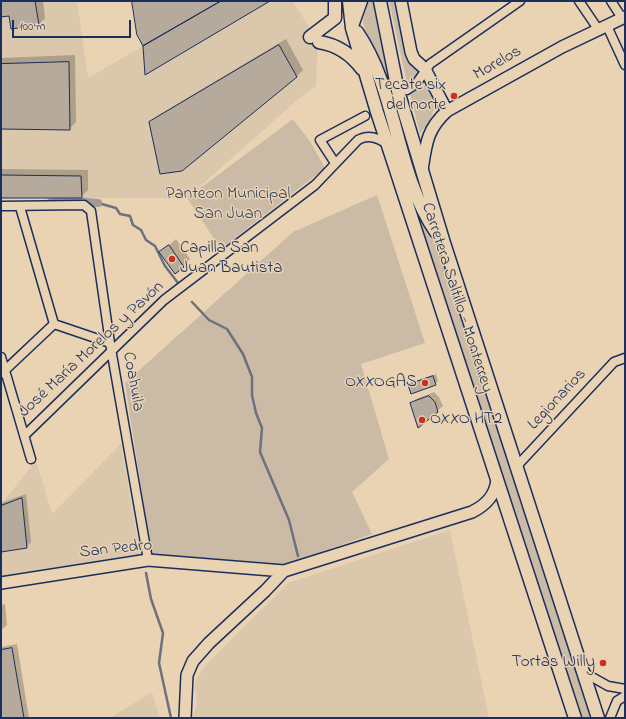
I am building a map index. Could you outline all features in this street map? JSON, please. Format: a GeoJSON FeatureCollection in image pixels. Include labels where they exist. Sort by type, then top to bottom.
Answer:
{"type":"FeatureCollection","features":[{"type":"Feature","properties":{"kind":"main road"},"geometry":{"type":"LineString","coordinates":[[335,1],[335,18],[315,39],[345,52],[356,61],[366,75]]}},
{"type":"Feature","properties":{"kind":"main road","name":"Carretera Saltillo - Monterrey"},"geometry":{"type":"LineString","coordinates":[[348,1],[352,28],[388,145],[575,718]]}},
{"type":"Feature","properties":{"kind":"main road"},"geometry":{"type":"LineString","coordinates":[[361,1],[352,28],[355,28],[372,56],[415,190],[427,217],[444,243]]}},
{"type":"Feature","properties":{"kind":"main road","name":"Carretera Saltillo - Monterrey"},"geometry":{"type":"LineString","coordinates":[[380,1],[398,91],[444,243],[598,718]]}},
{"type":"Feature","properties":{"kind":"street"},"geometry":{"type":"LineString","coordinates":[[401,1],[411,52],[414,59],[425,69],[448,111]]}},
{"type":"Feature","properties":{"kind":"street"},"geometry":{"type":"LineString","coordinates":[[407,90],[416,84],[425,69],[520,1]]}},
{"type":"Feature","properties":{"kind":"street"},"geometry":{"type":"LineString","coordinates":[[580,1],[602,28],[625,65]]}},
{"type":"Feature","properties":{"kind":"street"},"geometry":{"type":"LineString","coordinates":[[611,1],[624,18]]}},
{"type":"Feature","properties":{"kind":"street","name":"Morelos"},"geometry":{"type":"LineString","coordinates":[[422,170],[426,143],[430,131],[438,120],[448,111],[562,47],[624,18]]}},
{"type":"Feature","properties":{"kind":"street"},"geometry":{"type":"LineString","coordinates":[[335,163],[320,140],[365,116]]}},
{"type":"Feature","properties":{"kind":"street","name":"José María Morelos y Pavón"},"geometry":{"type":"LineString","coordinates":[[25,435],[111,347],[164,300],[315,185],[351,145],[363,137],[376,138],[388,145]]}},
{"type":"Feature","properties":{"kind":"street","name":"Coahuila"},"geometry":{"type":"LineString","coordinates":[[20,206],[84,205],[90,208],[93,214],[111,347],[148,560]]}},
{"type":"Feature","properties":{"kind":"street"},"geometry":{"type":"LineString","coordinates":[[1,206],[20,206],[54,324]]}},
{"type":"Feature","properties":{"kind":"street"},"geometry":{"type":"LineString","coordinates":[[54,324],[111,347]]}},
{"type":"Feature","properties":{"kind":"street"},"geometry":{"type":"LineString","coordinates":[[3,373],[54,324]]}},
{"type":"Feature","properties":{"kind":"street"},"geometry":{"type":"LineString","coordinates":[[1,357],[3,373],[25,435],[31,459]]}},
{"type":"Feature","properties":{"kind":"street","name":"Legionarios"},"geometry":{"type":"LineString","coordinates":[[516,467],[614,362],[625,358]]}},
{"type":"Feature","properties":{"kind":"street"},"geometry":{"type":"LineString","coordinates":[[184,718],[188,675],[193,661],[208,643],[265,591],[284,571],[472,512],[488,502],[495,490],[497,480]]}},
{"type":"Feature","properties":{"kind":"street","name":"San Pedro"},"geometry":{"type":"LineString","coordinates":[[1,583],[148,560],[284,571]]}},
{"type":"Feature","properties":{"kind":"street"},"geometry":{"type":"LineString","coordinates":[[254,569],[261,574],[264,580],[265,591]]}},
{"type":"Feature","properties":{"kind":"street"},"geometry":{"type":"LineString","coordinates":[[583,672],[608,686],[625,689]]}},
{"type":"Feature","properties":{"kind":"street"},"geometry":{"type":"LineString","coordinates":[[610,718],[617,701],[625,696]]}},
{"type":"Feature","properties":{"kind":"shaded area"},"geometry":{"type":"Polygon","coordinates":[[[1,1],[77,1],[88,78],[221,1],[292,1],[318,40],[316,86],[296,101],[187,198],[1,198],[1,1]]]}},
{"type":"Feature","properties":{"kind":"shaded area"},"geometry":{"type":"Polygon","coordinates":[[[121,444],[140,555],[1,579],[1,504],[36,461],[52,514],[121,444]]]}},
{"type":"Feature","properties":{"kind":"shaded area"},"geometry":{"type":"Polygon","coordinates":[[[450,530],[489,718],[193,718],[197,704],[195,683],[204,667],[288,583],[450,530]]]}},
{"type":"Feature","properties":{"kind":"shaded area"},"geometry":{"type":"Polygon","coordinates":[[[152,692],[160,718],[110,718],[152,692]]]}},
{"type":"Feature","properties":{"kind":"green space"},"geometry":{"type":"Polygon","coordinates":[[[369,1],[375,1],[411,161],[377,51],[366,38],[363,20],[369,1]]]}},
{"type":"Feature","properties":{"kind":"green space"},"geometry":{"type":"Polygon","coordinates":[[[389,1],[398,1],[410,63],[420,68],[417,76],[407,83],[389,1]]]}},
{"type":"Feature","properties":{"kind":"green space"},"geometry":{"type":"Polygon","coordinates":[[[370,74],[375,76],[417,204],[440,251],[592,718],[582,718],[370,74]]]}},
{"type":"Feature","properties":{"kind":"green space"},"geometry":{"type":"Polygon","coordinates":[[[427,84],[431,92],[434,105],[432,116],[420,134],[410,93],[427,84]]]}},
{"type":"Feature","properties":{"kind":"green space","name":"Panteon Municipal San Juan"},"geometry":{"type":"Polygon","coordinates":[[[293,119],[311,143],[325,168],[221,249],[187,198],[293,119]]]}},
{"type":"Feature","properties":{"kind":"green space"},"geometry":{"type":"Polygon","coordinates":[[[377,195],[425,343],[361,364],[389,459],[352,492],[372,534],[278,567],[154,556],[151,552],[125,383],[293,232],[377,195]]]}},
{"type":"Feature","properties":{"kind":"building"},"geometry":{"type":"Polygon","coordinates":[[[1,1],[35,1],[39,25],[11,29],[9,16],[1,17],[1,1]]]}},
{"type":"Feature","properties":{"kind":"building"},"geometry":{"type":"Polygon","coordinates":[[[132,1],[221,1],[143,46],[137,35],[132,1]]]}},
{"type":"Feature","properties":{"kind":"building"},"geometry":{"type":"Polygon","coordinates":[[[221,1],[270,1],[145,75],[143,46],[221,1]]]}},
{"type":"Feature","properties":{"kind":"building"},"geometry":{"type":"Polygon","coordinates":[[[279,45],[297,77],[182,171],[160,174],[149,122],[279,45]]]}},
{"type":"Feature","properties":{"kind":"building"},"geometry":{"type":"Polygon","coordinates":[[[69,62],[70,130],[1,129],[1,64],[69,62]]]}},
{"type":"Feature","properties":{"kind":"building"},"geometry":{"type":"Polygon","coordinates":[[[1,175],[81,176],[82,198],[1,198],[1,175]]]}},
{"type":"Feature","properties":{"kind":"building","name":"Capilla San Juan Bautista"},"geometry":{"type":"Polygon","coordinates":[[[169,245],[184,267],[175,274],[159,252],[169,245]]]}},
{"type":"Feature","properties":{"kind":"building","name":"OXXOGAS"},"geometry":{"type":"Polygon","coordinates":[[[433,376],[436,385],[411,394],[408,385],[433,376]]]}},
{"type":"Feature","properties":{"kind":"building","name":"OXXO HT2"},"geometry":{"type":"Polygon","coordinates":[[[429,396],[435,402],[438,412],[418,428],[410,403],[429,396]]]}},
{"type":"Feature","properties":{"kind":"building"},"geometry":{"type":"Polygon","coordinates":[[[22,498],[27,548],[1,552],[1,506],[22,498]]]}},
{"type":"Feature","properties":{"kind":"building"},"geometry":{"type":"Polygon","coordinates":[[[12,648],[24,718],[1,718],[1,650],[12,648]]]}},
{"type":"Feature","properties":{"kind":"waterway"},"geometry":{"type":"LineString","coordinates":[[51,202],[75,201],[98,203]]}},
{"type":"Feature","properties":{"kind":"waterway"},"geometry":{"type":"LineString","coordinates":[[98,203],[116,208],[120,214],[130,216],[133,225],[141,230],[146,240],[155,246],[165,266],[178,283]]}},
{"type":"Feature","properties":{"kind":"waterway"},"geometry":{"type":"LineString","coordinates":[[192,302],[209,320],[227,329],[243,354],[252,377],[252,395],[256,413],[262,428],[260,452],[289,520],[298,556]]}},
{"type":"Feature","properties":{"kind":"waterway"},"geometry":{"type":"LineString","coordinates":[[146,573],[151,599],[163,633],[159,663],[171,718]]}},
{"type":"Feature","properties":{"kind":"place","name":"Tecate six del norte"},"geometry":{"type":"Point","coordinates":[454,96]}},
{"type":"Feature","properties":{"kind":"place","name":"Capilla San Juan Bautista"},"geometry":{"type":"Point","coordinates":[172,259]}},
{"type":"Feature","properties":{"kind":"place","name":"OXXOGAS"},"geometry":{"type":"Point","coordinates":[425,383]}},
{"type":"Feature","properties":{"kind":"place","name":"OXXO HT2"},"geometry":{"type":"Point","coordinates":[422,420]}},
{"type":"Feature","properties":{"kind":"place","name":"Tortas Willy"},"geometry":{"type":"Point","coordinates":[603,663]}}]}
